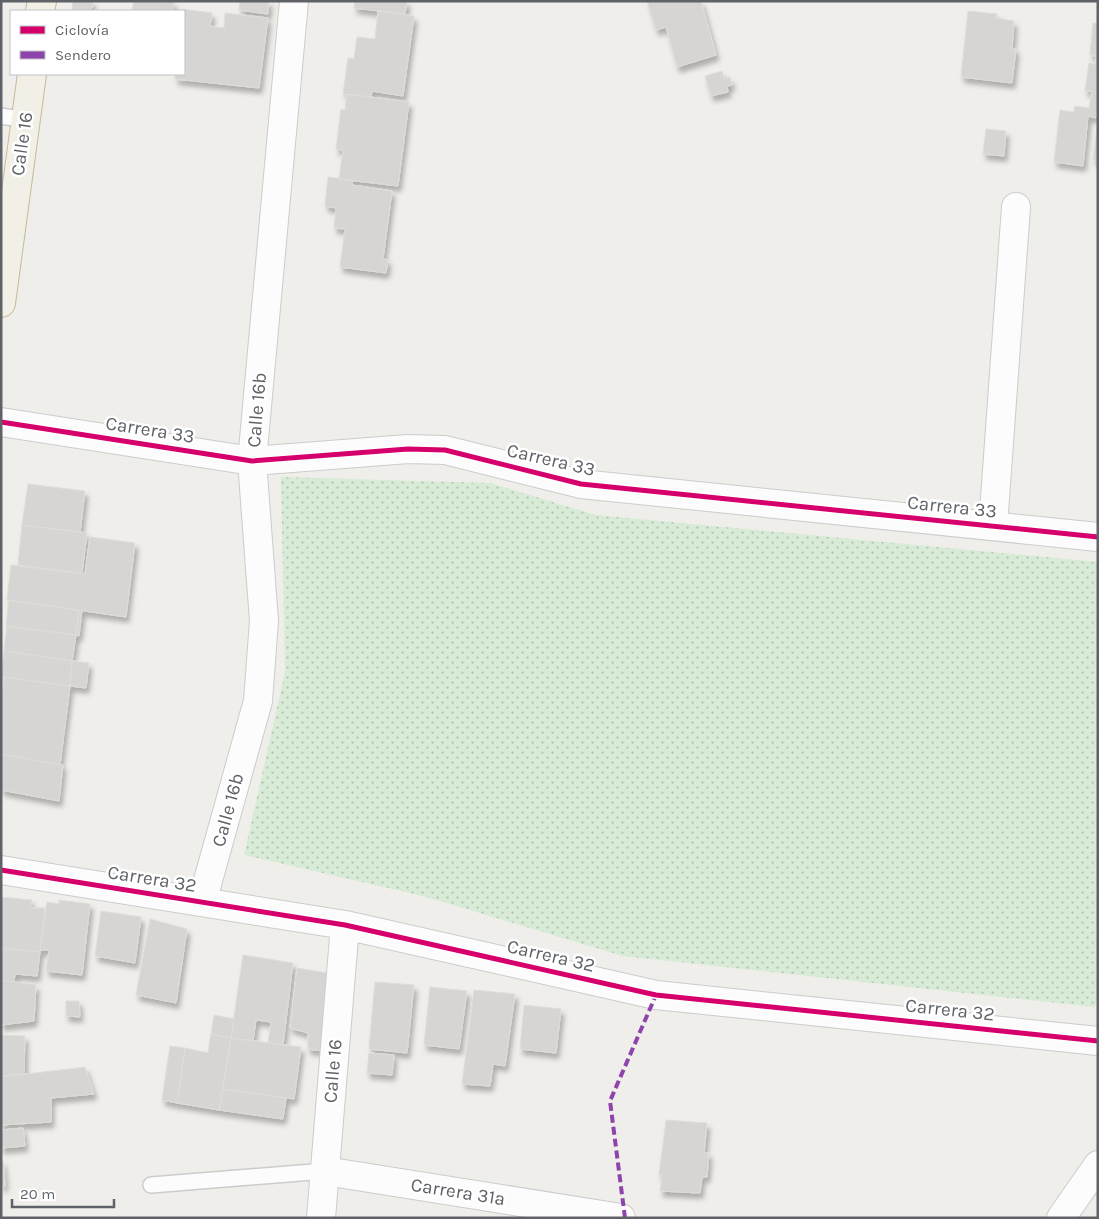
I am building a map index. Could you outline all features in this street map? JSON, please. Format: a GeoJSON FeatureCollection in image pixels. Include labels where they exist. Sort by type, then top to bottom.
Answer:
{"type":"FeatureCollection","features":[{"type":"Feature","properties":{"kind":"highway","name":"Calle 16"},"geometry":{"type":"LineString","coordinates":[[1,303],[13,118],[32,75]]}},
{"type":"Feature","properties":{"kind":"street","name":"Calle 16b"},"geometry":{"type":"LineString","coordinates":[[202,902],[258,701],[264,620],[252,461],[294,1]]}},
{"type":"Feature","properties":{"kind":"street"},"geometry":{"type":"LineString","coordinates":[[993,526],[1016,207]]}},
{"type":"Feature","properties":{"kind":"street","name":"Carrera 33"},"geometry":{"type":"LineString","coordinates":[[1,422],[252,461],[408,449],[445,450],[581,484],[1098,537]]}},
{"type":"Feature","properties":{"kind":"street","name":"Carrera 32"},"geometry":{"type":"LineString","coordinates":[[1,870],[345,925],[656,995],[1098,1041]]}},
{"type":"Feature","properties":{"kind":"street","name":"Calle 16"},"geometry":{"type":"LineString","coordinates":[[321,1218],[345,925]]}},
{"type":"Feature","properties":{"kind":"street"},"geometry":{"type":"LineString","coordinates":[[1061,1218],[1098,1165]]}},
{"type":"Feature","properties":{"kind":"street","name":"Carrera 31a"},"geometry":{"type":"LineString","coordinates":[[325,1171],[621,1218]]}},
{"type":"Feature","properties":{"kind":"lane"},"geometry":{"type":"LineString","coordinates":[[151,1185],[325,1171]]}},
{"type":"Feature","properties":{"kind":"green space"},"geometry":{"type":"Polygon","coordinates":[[[281,477],[490,483],[596,515],[1098,562],[1098,994],[1095,1007],[623,956],[423,896],[244,855],[285,672],[281,477]]]}},
{"type":"Feature","properties":{"kind":"building"},"geometry":{"type":"Polygon","coordinates":[[[73,1],[93,1],[91,10],[72,10],[73,1]]]}},
{"type":"Feature","properties":{"kind":"building"},"geometry":{"type":"Polygon","coordinates":[[[134,1],[174,2],[173,10],[132,10],[134,1]]]}},
{"type":"Feature","properties":{"kind":"building"},"geometry":{"type":"Polygon","coordinates":[[[240,1],[269,1],[268,14],[239,10],[240,1]]]}},
{"type":"Feature","properties":{"kind":"building"},"geometry":{"type":"Polygon","coordinates":[[[355,1],[407,1],[405,14],[354,8],[355,1]]]}},
{"type":"Feature","properties":{"kind":"building"},"geometry":{"type":"Polygon","coordinates":[[[647,1],[701,1],[716,55],[677,67],[666,27],[656,30],[647,1]]]}},
{"type":"Feature","properties":{"kind":"building"},"geometry":{"type":"Polygon","coordinates":[[[183,9],[212,13],[210,26],[224,28],[225,13],[268,18],[259,88],[175,79],[175,75],[185,75],[185,10],[183,9]]]}},
{"type":"Feature","properties":{"kind":"building"},"geometry":{"type":"Polygon","coordinates":[[[378,11],[414,16],[403,96],[372,91],[371,97],[343,94],[348,58],[354,59],[357,37],[375,39],[378,11]]]}},
{"type":"Feature","properties":{"kind":"building"},"geometry":{"type":"Polygon","coordinates":[[[968,11],[997,14],[996,18],[1014,21],[1012,49],[1016,49],[1012,83],[961,77],[968,11]]]}},
{"type":"Feature","properties":{"kind":"building"},"geometry":{"type":"Polygon","coordinates":[[[1093,23],[1098,23],[1098,109],[1096,118],[1088,116],[1083,166],[1054,162],[1060,110],[1074,112],[1075,106],[1089,108],[1092,91],[1085,91],[1089,63],[1095,64],[1096,56],[1090,55],[1093,23]]]}},
{"type":"Feature","properties":{"kind":"building"},"geometry":{"type":"Polygon","coordinates":[[[722,71],[724,79],[730,77],[732,85],[727,86],[728,92],[711,96],[705,76],[722,71]]]}},
{"type":"Feature","properties":{"kind":"building"},"geometry":{"type":"Polygon","coordinates":[[[347,94],[409,102],[398,186],[339,179],[343,150],[336,149],[341,109],[345,110],[347,94]]]}},
{"type":"Feature","properties":{"kind":"building"},"geometry":{"type":"Polygon","coordinates":[[[986,129],[1006,131],[1004,156],[983,154],[986,129]]]}},
{"type":"Feature","properties":{"kind":"building"},"geometry":{"type":"Polygon","coordinates":[[[1098,129],[1098,161],[1093,160],[1098,129]]]}},
{"type":"Feature","properties":{"kind":"building"},"geometry":{"type":"Polygon","coordinates":[[[328,177],[353,180],[352,185],[392,191],[383,259],[388,260],[386,273],[340,267],[345,229],[334,228],[336,208],[325,206],[328,177]]]}},
{"type":"Feature","properties":{"kind":"building"},"geometry":{"type":"Polygon","coordinates":[[[28,484],[85,491],[80,532],[22,525],[28,484]]]}},
{"type":"Feature","properties":{"kind":"building"},"geometry":{"type":"Polygon","coordinates":[[[22,525],[87,533],[82,573],[18,565],[22,525]]]}},
{"type":"Feature","properties":{"kind":"building"},"geometry":{"type":"Polygon","coordinates":[[[90,537],[135,543],[126,617],[7,600],[11,565],[85,574],[90,537]]]}},
{"type":"Feature","properties":{"kind":"building"},"geometry":{"type":"Polygon","coordinates":[[[9,600],[79,610],[76,635],[6,626],[9,600]]]}},
{"type":"Feature","properties":{"kind":"building"},"geometry":{"type":"Polygon","coordinates":[[[79,610],[82,610],[79,636],[76,635],[79,610]]]}},
{"type":"Feature","properties":{"kind":"building"},"geometry":{"type":"Polygon","coordinates":[[[7,626],[76,635],[72,661],[4,651],[7,626]]]}},
{"type":"Feature","properties":{"kind":"building"},"geometry":{"type":"Polygon","coordinates":[[[4,651],[72,661],[70,686],[1,677],[4,651]]]}},
{"type":"Feature","properties":{"kind":"building"},"geometry":{"type":"Polygon","coordinates":[[[72,661],[89,663],[86,688],[70,686],[72,661]]]}},
{"type":"Feature","properties":{"kind":"building"},"geometry":{"type":"Polygon","coordinates":[[[4,677],[70,686],[60,765],[1,754],[1,698],[4,677]]]}},
{"type":"Feature","properties":{"kind":"building"},"geometry":{"type":"Polygon","coordinates":[[[1,754],[63,765],[59,801],[1,790],[1,754]]]}},
{"type":"Feature","properties":{"kind":"building"},"geometry":{"type":"Polygon","coordinates":[[[1,897],[32,900],[30,908],[45,908],[40,952],[1,948],[1,897]]]}},
{"type":"Feature","properties":{"kind":"building"},"geometry":{"type":"Polygon","coordinates":[[[59,900],[90,904],[82,975],[46,971],[49,950],[40,950],[47,902],[59,904],[59,900]]]}},
{"type":"Feature","properties":{"kind":"building"},"geometry":{"type":"Polygon","coordinates":[[[101,911],[141,917],[135,963],[95,956],[101,911]]]}},
{"type":"Feature","properties":{"kind":"building"},"geometry":{"type":"Polygon","coordinates":[[[150,919],[187,929],[176,1003],[136,995],[150,919]]]}},
{"type":"Feature","properties":{"kind":"building"},"geometry":{"type":"Polygon","coordinates":[[[6,948],[40,952],[37,976],[15,974],[14,982],[1,980],[1,950],[6,951],[6,948]]]}},
{"type":"Feature","properties":{"kind":"building"},"geometry":{"type":"Polygon","coordinates":[[[243,955],[293,963],[283,1045],[268,1043],[271,1022],[256,1020],[253,1041],[231,1038],[243,955]]]}},
{"type":"Feature","properties":{"kind":"building"},"geometry":{"type":"Polygon","coordinates":[[[297,968],[333,974],[322,1051],[308,1049],[308,1033],[290,1028],[297,968]]]}},
{"type":"Feature","properties":{"kind":"building"},"geometry":{"type":"Polygon","coordinates":[[[1,980],[36,985],[34,1021],[1,1025],[1,980]]]}},
{"type":"Feature","properties":{"kind":"building"},"geometry":{"type":"Polygon","coordinates":[[[375,982],[414,985],[407,1053],[369,1049],[375,982]]]}},
{"type":"Feature","properties":{"kind":"building"},"geometry":{"type":"Polygon","coordinates":[[[430,987],[467,991],[459,1049],[424,1045],[430,987]]]}},
{"type":"Feature","properties":{"kind":"building"},"geometry":{"type":"Polygon","coordinates":[[[474,990],[515,994],[505,1066],[493,1064],[490,1086],[462,1084],[474,990]]]}},
{"type":"Feature","properties":{"kind":"building"},"geometry":{"type":"Polygon","coordinates":[[[66,1001],[79,1001],[80,1017],[66,1016],[66,1001]]]}},
{"type":"Feature","properties":{"kind":"building"},"geometry":{"type":"Polygon","coordinates":[[[524,1005],[561,1009],[556,1053],[520,1049],[524,1005]]]}},
{"type":"Feature","properties":{"kind":"building"},"geometry":{"type":"Polygon","coordinates":[[[214,1015],[234,1019],[231,1038],[211,1034],[214,1015]]]}},
{"type":"Feature","properties":{"kind":"building"},"geometry":{"type":"Polygon","coordinates":[[[211,1034],[231,1038],[219,1110],[177,1103],[185,1048],[208,1053],[211,1034]]]}},
{"type":"Feature","properties":{"kind":"building"},"geometry":{"type":"Polygon","coordinates":[[[1,1035],[25,1036],[24,1074],[1,1076],[1,1035]]]}},
{"type":"Feature","properties":{"kind":"building"},"geometry":{"type":"Polygon","coordinates":[[[231,1038],[301,1047],[294,1099],[223,1089],[231,1038]]]}},
{"type":"Feature","properties":{"kind":"building"},"geometry":{"type":"Polygon","coordinates":[[[170,1046],[185,1048],[177,1103],[162,1100],[170,1046]]]}},
{"type":"Feature","properties":{"kind":"building"},"geometry":{"type":"Polygon","coordinates":[[[369,1053],[394,1055],[392,1075],[367,1073],[369,1053]]]}},
{"type":"Feature","properties":{"kind":"building"},"geometry":{"type":"Polygon","coordinates":[[[85,1067],[94,1094],[51,1098],[51,1122],[1,1125],[1,1077],[85,1067]]]}},
{"type":"Feature","properties":{"kind":"building"},"geometry":{"type":"Polygon","coordinates":[[[223,1089],[286,1098],[283,1119],[219,1110],[223,1089]]]}},
{"type":"Feature","properties":{"kind":"building"},"geometry":{"type":"Polygon","coordinates":[[[666,1120],[707,1123],[704,1153],[709,1153],[707,1177],[702,1177],[700,1193],[660,1191],[662,1175],[659,1175],[666,1120]]]}},
{"type":"Feature","properties":{"kind":"building"},"geometry":{"type":"Polygon","coordinates":[[[23,1128],[25,1146],[1,1148],[1,1130],[23,1128]]]}},
{"type":"Feature","properties":{"kind":"building"},"geometry":{"type":"Polygon","coordinates":[[[1,1161],[3,1161],[5,1186],[1,1186],[1,1161]]]}},
{"type":"Feature","properties":{"kind":"marked path"},"geometry":{"type":"LineString","coordinates":[[625,1218],[610,1101],[656,995]]}},
{"type":"Feature","properties":{"kind":"cycle path"},"geometry":{"type":"LineString","coordinates":[[1,422],[252,461],[408,449],[445,450],[581,484],[1098,537]]}},
{"type":"Feature","properties":{"kind":"cycle path"},"geometry":{"type":"LineString","coordinates":[[1,870],[345,925],[656,995],[1098,1041]]}}]}
